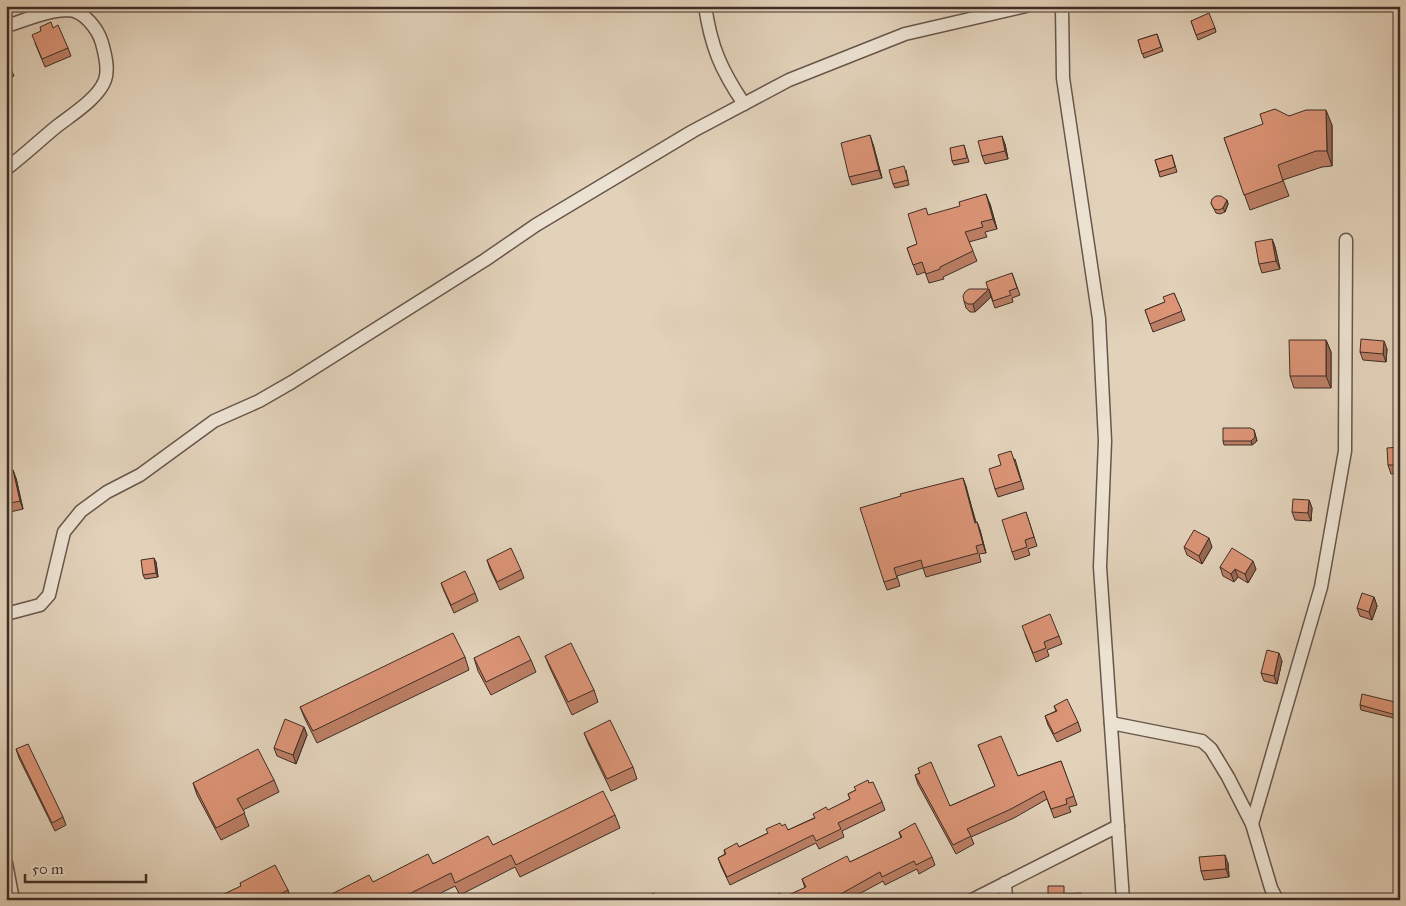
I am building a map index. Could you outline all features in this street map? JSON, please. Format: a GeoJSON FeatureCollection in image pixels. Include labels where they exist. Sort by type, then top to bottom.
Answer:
{"type":"FeatureCollection","features":[{"type":"Feature","properties":{"kind":"street"},"geometry":{"type":"LineString","coordinates":[[705,6],[713,46],[730,82],[744,104]]}},
{"type":"Feature","properties":{"kind":"street"},"geometry":{"type":"LineString","coordinates":[[6,614],[40,605],[50,595],[64,532],[81,511],[107,492],[140,475],[214,421],[259,401],[292,382],[485,260],[536,224],[693,131],[789,80],[905,34],[1026,6]]}},
{"type":"Feature","properties":{"kind":"street"},"geometry":{"type":"LineString","coordinates":[[1062,6],[1063,78],[1099,320],[1105,441],[1100,567],[1123,900]]}},
{"type":"Feature","properties":{"kind":"street"},"geometry":{"type":"LineString","coordinates":[[6,26],[56,12],[71,10],[84,16],[95,28],[101,40],[106,61],[105,80],[94,95],[80,110],[56,127],[6,169]]}},
{"type":"Feature","properties":{"kind":"street"},"geometry":{"type":"LineString","coordinates":[[1252,824],[1321,587],[1345,451],[1346,240]]}},
{"type":"Feature","properties":{"kind":"street"},"geometry":{"type":"LineString","coordinates":[[1111,723],[1202,741],[1211,749],[1252,824],[1271,888],[1277,900]]}},
{"type":"Feature","properties":{"kind":"street"},"geometry":{"type":"LineString","coordinates":[[972,900],[1118,826]]}},
{"type":"Feature","properties":{"kind":"street"},"geometry":{"type":"LineString","coordinates":[[6,863],[13,900]]}},
{"type":"Feature","properties":{"kind":"street"},"geometry":{"type":"LineString","coordinates":[[1005,883],[1006,900]]}},
{"type":"Feature","properties":{"kind":"building"},"geometry":{"type":"Polygon","coordinates":[[[1209,13],[1215,28],[1196,35],[1191,21],[1209,13]]]}},
{"type":"Feature","properties":{"kind":"building"},"geometry":{"type":"Polygon","coordinates":[[[51,22],[53,28],[58,25],[68,48],[42,59],[32,35],[41,31],[40,27],[51,22]]]}},
{"type":"Feature","properties":{"kind":"building"},"geometry":{"type":"Polygon","coordinates":[[[1157,34],[1161,47],[1142,54],[1138,40],[1157,34]]]}},
{"type":"Feature","properties":{"kind":"building"},"geometry":{"type":"Polygon","coordinates":[[[6,57],[11,67],[6,70],[6,57]]]}},
{"type":"Feature","properties":{"kind":"building"},"geometry":{"type":"Polygon","coordinates":[[[1275,109],[1289,116],[1306,110],[1326,110],[1327,151],[1316,151],[1278,165],[1283,181],[1244,195],[1224,138],[1263,124],[1260,114],[1275,109]]]}},
{"type":"Feature","properties":{"kind":"building"},"geometry":{"type":"Polygon","coordinates":[[[870,135],[879,170],[849,177],[841,143],[870,135]]]}},
{"type":"Feature","properties":{"kind":"building"},"geometry":{"type":"Polygon","coordinates":[[[1002,136],[1005,151],[982,156],[978,141],[1002,136]]]}},
{"type":"Feature","properties":{"kind":"building"},"geometry":{"type":"Polygon","coordinates":[[[964,145],[967,158],[952,161],[950,148],[964,145]]]}},
{"type":"Feature","properties":{"kind":"building"},"geometry":{"type":"Polygon","coordinates":[[[1172,155],[1175,167],[1159,172],[1155,160],[1172,155]]]}},
{"type":"Feature","properties":{"kind":"building"},"geometry":{"type":"Polygon","coordinates":[[[904,166],[908,180],[893,184],[889,170],[904,166]]]}},
{"type":"Feature","properties":{"kind":"building"},"geometry":{"type":"Polygon","coordinates":[[[986,194],[993,219],[981,222],[983,227],[965,232],[973,251],[940,267],[940,269],[926,274],[922,262],[913,265],[907,248],[917,244],[908,214],[926,208],[928,215],[960,206],[959,202],[986,194]]]}},
{"type":"Feature","properties":{"kind":"building"},"geometry":{"type":"Polygon","coordinates":[[[1216,196],[1221,196],[1227,200],[1223,208],[1219,210],[1214,209],[1211,203],[1212,199],[1216,196]]]}},
{"type":"Feature","properties":{"kind":"building"},"geometry":{"type":"Polygon","coordinates":[[[1272,239],[1276,261],[1259,264],[1255,242],[1272,239]]]}},
{"type":"Feature","properties":{"kind":"building"},"geometry":{"type":"Polygon","coordinates":[[[1012,273],[1017,288],[1009,291],[1011,295],[993,301],[989,289],[973,304],[968,304],[964,301],[963,296],[969,289],[988,289],[986,282],[1012,273]]]}},
{"type":"Feature","properties":{"kind":"building"},"geometry":{"type":"Polygon","coordinates":[[[1174,293],[1182,311],[1150,324],[1145,310],[1165,302],[1163,297],[1174,293]]]}},
{"type":"Feature","properties":{"kind":"building"},"geometry":{"type":"Polygon","coordinates":[[[1361,339],[1384,341],[1383,354],[1360,352],[1361,339]]]}},
{"type":"Feature","properties":{"kind":"building"},"geometry":{"type":"Polygon","coordinates":[[[1289,340],[1326,340],[1326,376],[1290,376],[1289,340]]]}},
{"type":"Feature","properties":{"kind":"building"},"geometry":{"type":"Polygon","coordinates":[[[1223,428],[1250,428],[1254,430],[1255,437],[1251,441],[1223,441],[1223,428]]]}},
{"type":"Feature","properties":{"kind":"building"},"geometry":{"type":"Polygon","coordinates":[[[1400,447],[1400,465],[1388,465],[1387,448],[1400,447]]]}},
{"type":"Feature","properties":{"kind":"building"},"geometry":{"type":"Polygon","coordinates":[[[1011,451],[1021,481],[995,489],[989,469],[1001,465],[998,455],[1011,451]]]}},
{"type":"Feature","properties":{"kind":"building"},"geometry":{"type":"Polygon","coordinates":[[[13,470],[20,501],[6,504],[6,471],[13,470]]]}},
{"type":"Feature","properties":{"kind":"building"},"geometry":{"type":"Polygon","coordinates":[[[963,478],[975,523],[977,522],[983,544],[976,546],[978,553],[923,568],[921,560],[894,568],[897,578],[884,582],[860,508],[901,496],[900,494],[963,478]]]}},
{"type":"Feature","properties":{"kind":"building"},"geometry":{"type":"Polygon","coordinates":[[[1293,499],[1309,500],[1308,513],[1292,512],[1293,499]]]}},
{"type":"Feature","properties":{"kind":"building"},"geometry":{"type":"Polygon","coordinates":[[[1026,512],[1034,537],[1025,540],[1027,547],[1012,552],[1002,520],[1026,512]]]}},
{"type":"Feature","properties":{"kind":"building"},"geometry":{"type":"Polygon","coordinates":[[[1194,530],[1209,538],[1199,556],[1184,547],[1194,530]]]}},
{"type":"Feature","properties":{"kind":"building"},"geometry":{"type":"Polygon","coordinates":[[[511,548],[521,570],[497,582],[487,560],[511,548]]]}},
{"type":"Feature","properties":{"kind":"building"},"geometry":{"type":"Polygon","coordinates":[[[1232,548],[1253,561],[1245,574],[1235,569],[1231,574],[1220,567],[1232,548]]]}},
{"type":"Feature","properties":{"kind":"building"},"geometry":{"type":"Polygon","coordinates":[[[154,558],[156,573],[143,575],[141,560],[154,558]]]}},
{"type":"Feature","properties":{"kind":"building"},"geometry":{"type":"Polygon","coordinates":[[[465,571],[475,593],[451,605],[441,583],[465,571]]]}},
{"type":"Feature","properties":{"kind":"building"},"geometry":{"type":"Polygon","coordinates":[[[1362,593],[1374,597],[1369,612],[1357,608],[1362,593]]]}},
{"type":"Feature","properties":{"kind":"building"},"geometry":{"type":"Polygon","coordinates":[[[1050,614],[1059,636],[1044,642],[1046,648],[1033,653],[1022,626],[1050,614]]]}},
{"type":"Feature","properties":{"kind":"building"},"geometry":{"type":"Polygon","coordinates":[[[453,633],[465,657],[313,731],[300,707],[453,633]]]}},
{"type":"Feature","properties":{"kind":"building"},"geometry":{"type":"Polygon","coordinates":[[[519,636],[531,660],[486,682],[474,658],[519,636]]]}},
{"type":"Feature","properties":{"kind":"building"},"geometry":{"type":"Polygon","coordinates":[[[571,643],[594,690],[568,702],[545,656],[571,643]]]}},
{"type":"Feature","properties":{"kind":"building"},"geometry":{"type":"Polygon","coordinates":[[[1267,650],[1279,653],[1274,676],[1261,673],[1267,650]]]}},
{"type":"Feature","properties":{"kind":"building"},"geometry":{"type":"Polygon","coordinates":[[[1362,694],[1399,703],[1396,715],[1360,705],[1362,694]]]}},
{"type":"Feature","properties":{"kind":"building"},"geometry":{"type":"Polygon","coordinates":[[[1067,699],[1078,722],[1054,734],[1045,716],[1057,711],[1054,706],[1067,699]]]}},
{"type":"Feature","properties":{"kind":"building"},"geometry":{"type":"Polygon","coordinates":[[[285,719],[304,727],[293,755],[274,748],[285,719]]]}},
{"type":"Feature","properties":{"kind":"building"},"geometry":{"type":"Polygon","coordinates":[[[610,720],[633,767],[607,779],[584,733],[610,720]]]}},
{"type":"Feature","properties":{"kind":"building"},"geometry":{"type":"Polygon","coordinates":[[[1001,736],[1018,776],[1061,761],[1074,796],[1066,799],[1067,804],[1051,809],[1044,791],[1011,809],[967,829],[971,836],[953,845],[915,775],[920,773],[918,768],[931,762],[950,806],[995,786],[978,745],[1001,736]]]}},
{"type":"Feature","properties":{"kind":"building"},"geometry":{"type":"Polygon","coordinates":[[[28,744],[63,817],[52,823],[16,749],[28,744]]]}},
{"type":"Feature","properties":{"kind":"building"},"geometry":{"type":"Polygon","coordinates":[[[258,749],[274,780],[237,799],[245,813],[216,828],[193,783],[258,749]]]}},
{"type":"Feature","properties":{"kind":"building"},"geometry":{"type":"Polygon","coordinates":[[[868,780],[869,783],[873,782],[882,802],[838,823],[841,829],[816,841],[813,835],[727,877],[718,858],[726,854],[724,850],[737,843],[739,847],[768,833],[766,829],[780,823],[782,826],[785,824],[788,830],[815,818],[813,814],[826,807],[828,810],[850,799],[848,794],[856,790],[854,787],[868,780]]]}},
{"type":"Feature","properties":{"kind":"building"},"geometry":{"type":"Polygon","coordinates":[[[603,791],[615,815],[516,865],[511,855],[455,883],[451,873],[397,900],[395,900],[392,894],[381,900],[325,900],[324,898],[369,875],[373,882],[428,854],[433,864],[488,836],[493,845],[603,791]]]}},
{"type":"Feature","properties":{"kind":"building"},"geometry":{"type":"Polygon","coordinates":[[[915,823],[932,857],[916,865],[914,861],[882,877],[880,872],[830,900],[767,900],[780,893],[782,898],[806,887],[802,879],[847,856],[850,862],[902,837],[899,832],[915,823]]]}},
{"type":"Feature","properties":{"kind":"building"},"geometry":{"type":"Polygon","coordinates":[[[1225,855],[1226,869],[1201,871],[1199,857],[1225,855]]]}},
{"type":"Feature","properties":{"kind":"building"},"geometry":{"type":"Polygon","coordinates":[[[275,865],[288,890],[269,900],[213,899],[241,886],[240,883],[275,865]]]}},
{"type":"Feature","properties":{"kind":"building"},"geometry":{"type":"Polygon","coordinates":[[[1048,886],[1064,886],[1064,894],[1081,893],[1082,900],[1048,900],[1048,886]]]}},
{"type":"Feature","properties":{"kind":"building"},"geometry":{"type":"Polygon","coordinates":[[[654,893],[655,897],[659,895],[661,900],[640,900],[654,893]]]}}]}
